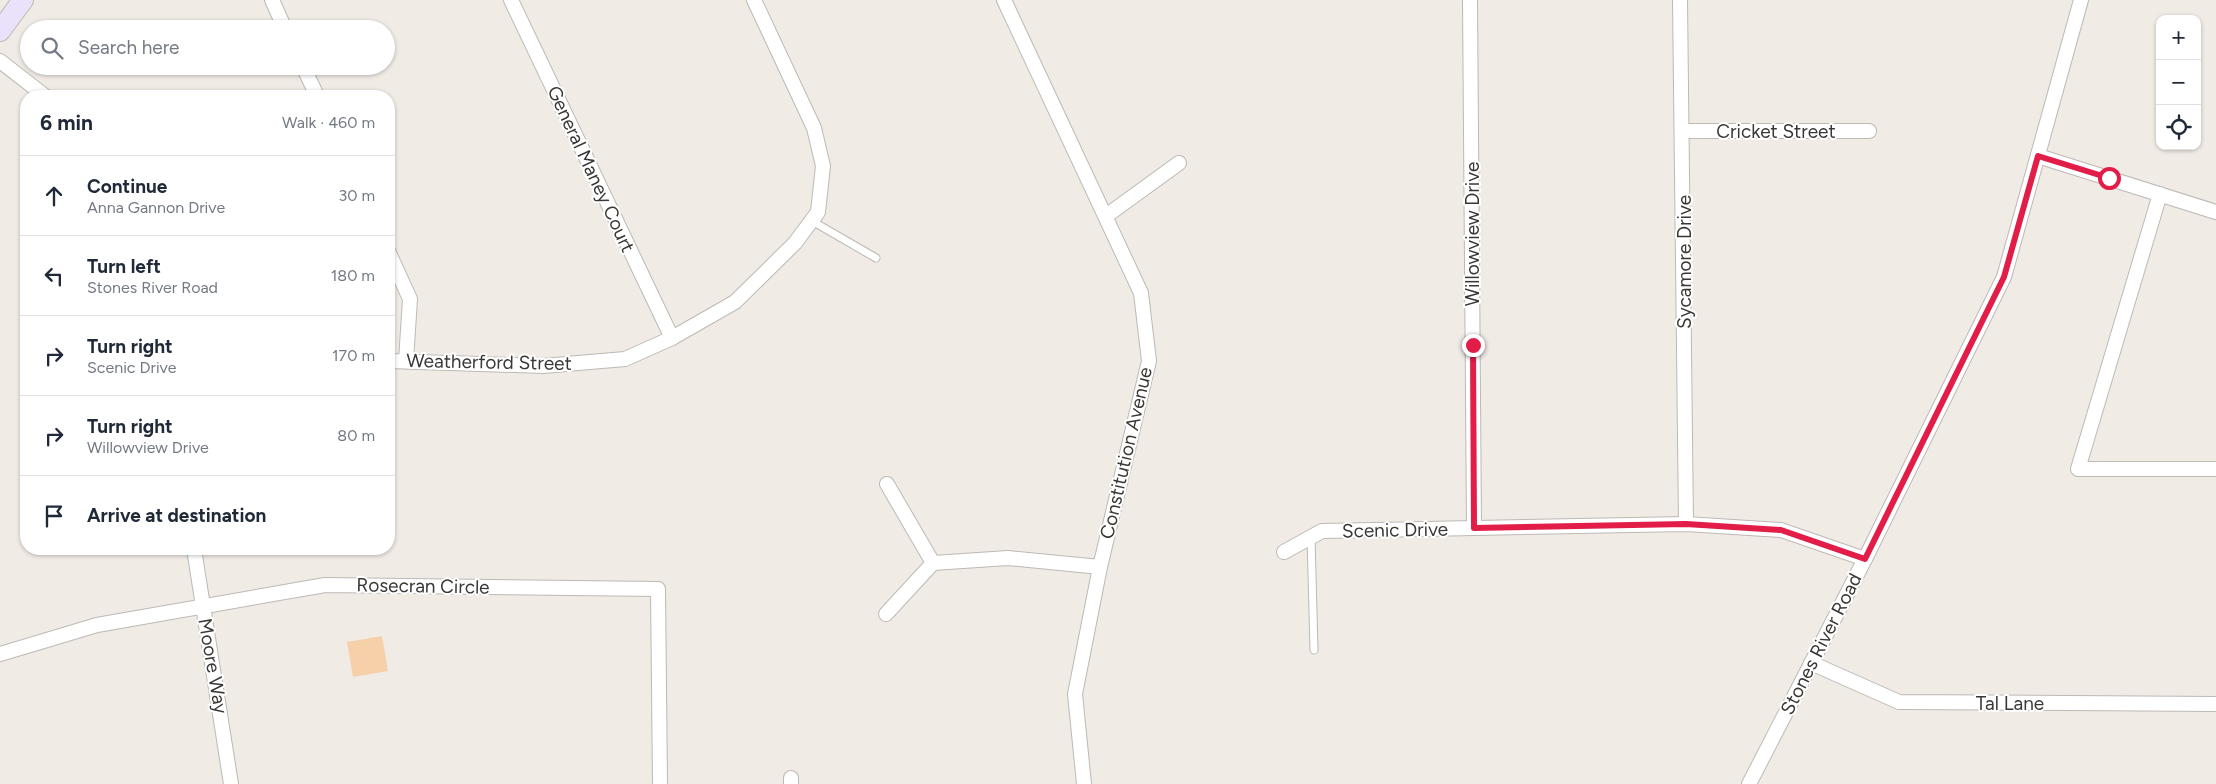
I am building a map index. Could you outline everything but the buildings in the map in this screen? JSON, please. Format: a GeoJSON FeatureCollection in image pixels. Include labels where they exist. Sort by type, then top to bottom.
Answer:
{"type":"FeatureCollection","features":[{"type":"Feature","properties":{"kind":"main road"},"geometry":{"type":"LineString","coordinates":[[0,31],[23,0]]}},
{"type":"Feature","properties":{"kind":"street"},"geometry":{"type":"LineString","coordinates":[[272,0],[282,20]]}},
{"type":"Feature","properties":{"kind":"street","name":"General Maney Court"},"geometry":{"type":"LineString","coordinates":[[511,0],[672,338]]}},
{"type":"Feature","properties":{"kind":"street","name":"Weatherford Street"},"geometry":{"type":"LineString","coordinates":[[395,361],[544,366],[625,360],[672,338],[734,302],[795,243],[818,212],[824,166],[814,128],[754,0]]}},
{"type":"Feature","properties":{"kind":"street","name":"Constitution Avenue"},"geometry":{"type":"LineString","coordinates":[[1004,0],[1141,294],[1149,361],[1100,567],[1075,694],[1084,784]]}},
{"type":"Feature","properties":{"kind":"street","name":"Willowview Drive"},"geometry":{"type":"LineString","coordinates":[[1470,0],[1474,528]]}},
{"type":"Feature","properties":{"kind":"street","name":"Sycamore Drive"},"geometry":{"type":"LineString","coordinates":[[1680,0],[1686,524]]}},
{"type":"Feature","properties":{"kind":"street","name":"Stones River Road"},"geometry":{"type":"LineString","coordinates":[[1749,784],[1865,559],[2004,277],[2081,0]]}},
{"type":"Feature","properties":{"kind":"street"},"geometry":{"type":"LineString","coordinates":[[0,61],[38,90]]}},
{"type":"Feature","properties":{"kind":"street"},"geometry":{"type":"LineString","coordinates":[[307,75],[313,90]]}},
{"type":"Feature","properties":{"kind":"street","name":"Cricket Street"},"geometry":{"type":"LineString","coordinates":[[1682,131],[1870,131]]}},
{"type":"Feature","properties":{"kind":"street"},"geometry":{"type":"LineString","coordinates":[[2038,156],[2216,212]]}},
{"type":"Feature","properties":{"kind":"street"},"geometry":{"type":"LineString","coordinates":[[1106,216],[1180,163]]}},
{"type":"Feature","properties":{"kind":"street"},"geometry":{"type":"LineString","coordinates":[[2160,194],[2078,469],[2216,469]]}},
{"type":"Feature","properties":{"kind":"street"},"geometry":{"type":"LineString","coordinates":[[395,267],[410,299],[406,360]]}},
{"type":"Feature","properties":{"kind":"street"},"geometry":{"type":"LineString","coordinates":[[887,484],[933,563]]}},
{"type":"Feature","properties":{"kind":"street","name":"Scenic Drive"},"geometry":{"type":"LineString","coordinates":[[1284,552],[1322,531],[1686,524],[1781,530],[1865,559]]}},
{"type":"Feature","properties":{"kind":"street","name":"Moore Way"},"geometry":{"type":"LineString","coordinates":[[195,555],[231,784]]}},
{"type":"Feature","properties":{"kind":"street"},"geometry":{"type":"LineString","coordinates":[[886,614],[933,563],[1008,558],[1100,567]]}},
{"type":"Feature","properties":{"kind":"street","name":"Rosecran Circle"},"geometry":{"type":"LineString","coordinates":[[1,650],[96,625],[325,585],[658,589],[660,784]]}},
{"type":"Feature","properties":{"kind":"street","name":"Tal Lane"},"geometry":{"type":"LineString","coordinates":[[1811,663],[1899,702],[2216,704]]}},
{"type":"Feature","properties":{"kind":"lane"},"geometry":{"type":"LineString","coordinates":[[812,221],[876,258]]}},
{"type":"Feature","properties":{"kind":"lane"},"geometry":{"type":"LineString","coordinates":[[1311,537],[1314,650]]}},
{"type":"Feature","properties":{"kind":"shaded area"},"geometry":{"type":"Polygon","coordinates":[[[382,636],[388,671],[353,677],[347,642],[382,636]]]}},
{"type":"Feature","properties":{"kind":"route"},"geometry":{"type":"LineString","coordinates":[[1473,345],[1474,528],[1686,524],[1781,530],[1865,559],[2004,277],[2038,156],[2109,178]]}}]}
